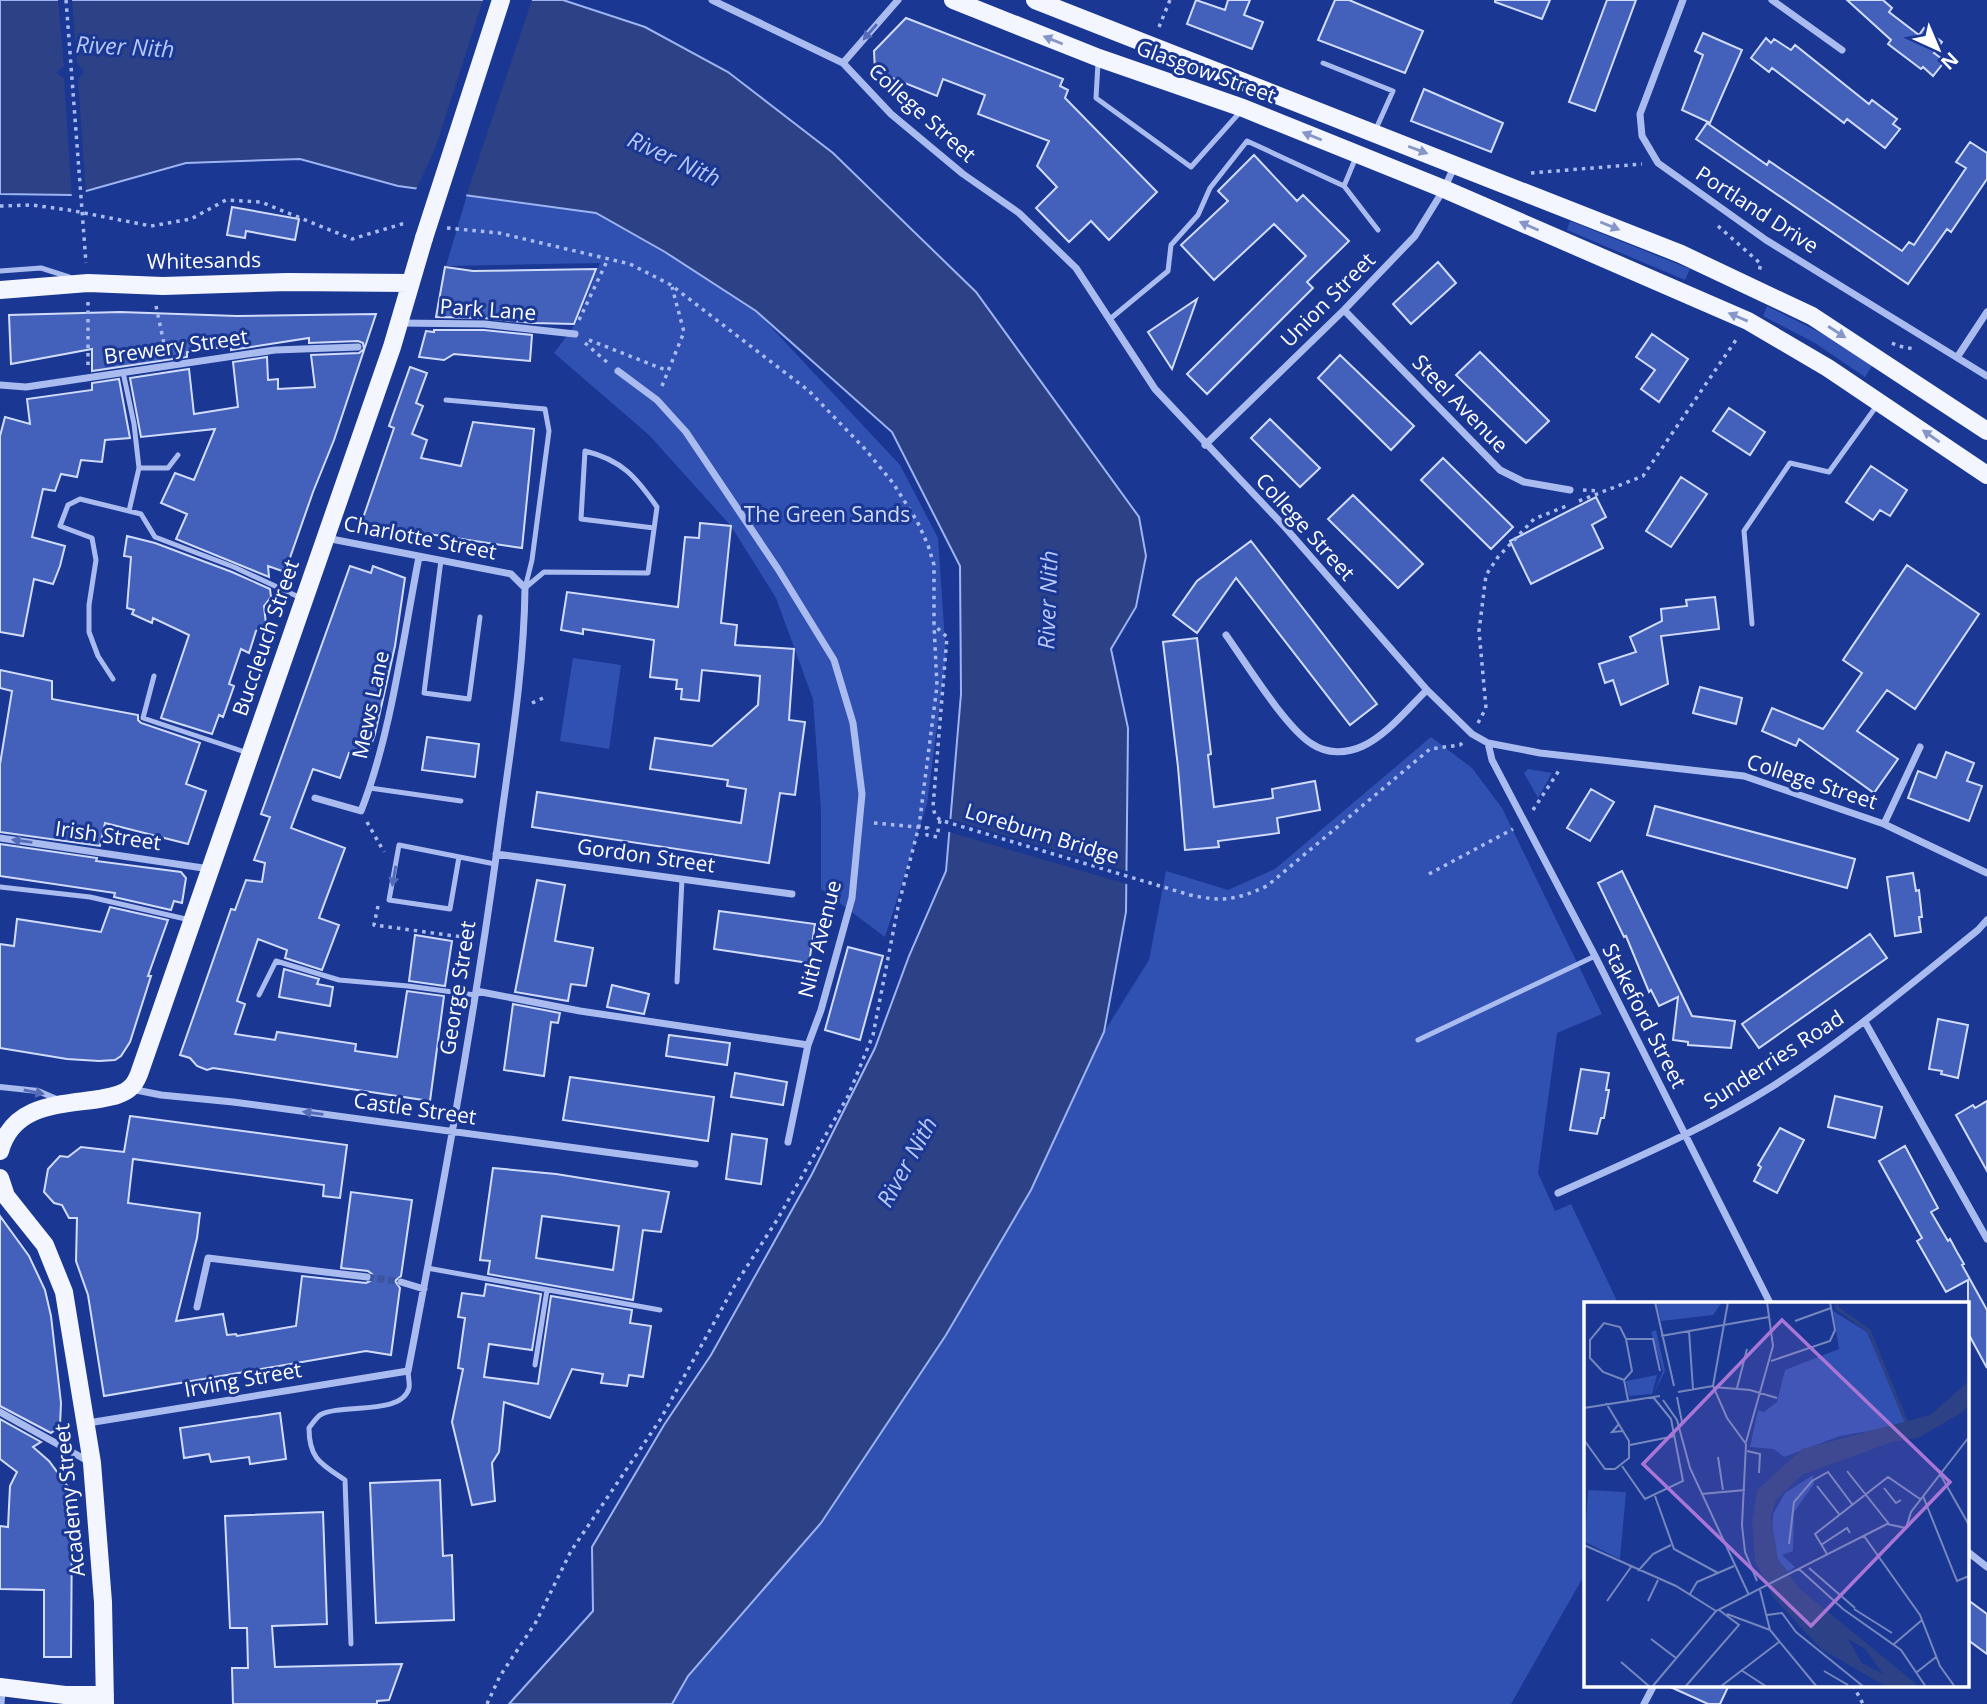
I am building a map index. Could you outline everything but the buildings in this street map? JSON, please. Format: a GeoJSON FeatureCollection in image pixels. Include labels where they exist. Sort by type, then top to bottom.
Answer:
{"type":"FeatureCollection","features":[{"type":"Feature","properties":{"kind":"main road","name":"Buccleuch Street"},"geometry":{"type":"LineString","coordinates":[[130,1089],[148,1051],[399,323],[501,0]]}},
{"type":"Feature","properties":{"kind":"main road","name":"Glasgow Street"},"geometry":{"type":"LineString","coordinates":[[953,0],[1098,58],[1243,108],[1444,189],[1748,321],[1828,368],[1987,475]]}},
{"type":"Feature","properties":{"kind":"main road","name":"Glasgow Street"},"geometry":{"type":"LineString","coordinates":[[1035,0],[1681,254],[1812,316],[1987,431]]}},
{"type":"Feature","properties":{"kind":"main road","name":"Whitesands"},"geometry":{"type":"LineString","coordinates":[[0,290],[88,284],[151,286],[287,282],[410,283]]}},
{"type":"Feature","properties":{"kind":"main road"},"geometry":{"type":"LineString","coordinates":[[0,1151],[4,1136],[22,1117],[40,1108],[113,1096],[130,1089]]}},
{"type":"Feature","properties":{"kind":"main road","name":"Academy Street"},"geometry":{"type":"LineString","coordinates":[[0,1181],[6,1196],[45,1245],[64,1292],[92,1462],[103,1602],[105,1700]]}},
{"type":"Feature","properties":{"kind":"main road"},"geometry":{"type":"LineString","coordinates":[[2,1693],[65,1695],[105,1700]]}},
{"type":"Feature","properties":{"kind":"street","name":"College Street"},"geometry":{"type":"LineString","coordinates":[[712,0],[843,63],[891,114],[963,174],[1019,213],[1076,268],[1155,389],[1283,525],[1427,690],[1472,734],[1488,743],[1569,756],[1744,776],[1884,824],[1987,873]]}},
{"type":"Feature","properties":{"kind":"street"},"geometry":{"type":"LineString","coordinates":[[843,63],[898,0]]}},
{"type":"Feature","properties":{"kind":"street","name":"Portland Drive"},"geometry":{"type":"LineString","coordinates":[[1683,0],[1640,114],[1642,136],[1658,163],[1766,240],[1987,376]]}},
{"type":"Feature","properties":{"kind":"street"},"geometry":{"type":"LineString","coordinates":[[1773,0],[1842,50]]}},
{"type":"Feature","properties":{"kind":"street","name":"Union Street"},"geometry":{"type":"LineString","coordinates":[[1205,445],[1344,310],[1415,236],[1444,189],[1455,164]]}},
{"type":"Feature","properties":{"kind":"street","name":"Steel Avenue"},"geometry":{"type":"LineString","coordinates":[[1344,310],[1500,470],[1524,482],[1570,489]]}},
{"type":"Feature","properties":{"kind":"street"},"geometry":{"type":"LineString","coordinates":[[1958,356],[1987,312]]}},
{"type":"Feature","properties":{"kind":"street","name":"Park Lane"},"geometry":{"type":"LineString","coordinates":[[399,323],[484,324],[574,334]]}},
{"type":"Feature","properties":{"kind":"street","name":"Brewery Street"},"geometry":{"type":"LineString","coordinates":[[0,386],[26,387],[275,350],[358,347]]}},
{"type":"Feature","properties":{"kind":"street","name":"Nith Avenue"},"geometry":{"type":"LineString","coordinates":[[618,372],[657,401],[686,432],[778,569],[834,660],[853,723],[862,794],[852,898],[821,1010],[808,1045],[788,1142]]}},
{"type":"Feature","properties":{"kind":"street","name":"Charlotte Street"},"geometry":{"type":"LineString","coordinates":[[325,537],[511,574],[525,588]]}},
{"type":"Feature","properties":{"kind":"street","name":"Mews Lane"},"geometry":{"type":"LineString","coordinates":[[314,798],[361,811],[370,788],[391,704],[419,557]]}},
{"type":"Feature","properties":{"kind":"street","name":"George Street"},"geometry":{"type":"LineString","coordinates":[[408,1371],[476,993],[517,705],[525,588]]}},
{"type":"Feature","properties":{"kind":"street"},"geometry":{"type":"LineString","coordinates":[[1226,635],[1294,728],[1312,744],[1327,750],[1345,752],[1365,746],[1427,690]]}},
{"type":"Feature","properties":{"kind":"street","name":"Stakeford Street"},"geometry":{"type":"LineString","coordinates":[[1488,743],[1492,760],[1595,956],[1769,1302]]}},
{"type":"Feature","properties":{"kind":"street"},"geometry":{"type":"LineString","coordinates":[[1884,824],[1920,747]]}},
{"type":"Feature","properties":{"kind":"street","name":"Irish Street"},"geometry":{"type":"LineString","coordinates":[[0,838],[211,869]]}},
{"type":"Feature","properties":{"kind":"street","name":"Gordon Street"},"geometry":{"type":"LineString","coordinates":[[496,854],[792,894]]}},
{"type":"Feature","properties":{"kind":"street","name":"Sunderries Road"},"geometry":{"type":"LineString","coordinates":[[1558,1193],[1684,1136],[1773,1086],[1866,1022],[1987,920]]}},
{"type":"Feature","properties":{"kind":"street"},"geometry":{"type":"LineString","coordinates":[[476,993],[808,1045]]}},
{"type":"Feature","properties":{"kind":"street"},"geometry":{"type":"LineString","coordinates":[[1866,1022],[1987,1239]]}},
{"type":"Feature","properties":{"kind":"street"},"geometry":{"type":"LineString","coordinates":[[0,1087],[38,1091],[66,1103]]}},
{"type":"Feature","properties":{"kind":"street","name":"Castle Street"},"geometry":{"type":"LineString","coordinates":[[130,1089],[695,1164]]}},
{"type":"Feature","properties":{"kind":"street"},"geometry":{"type":"LineString","coordinates":[[197,1307],[208,1258],[367,1277]]}},
{"type":"Feature","properties":{"kind":"street"},"geometry":{"type":"LineString","coordinates":[[401,1282],[424,1289]]}},
{"type":"Feature","properties":{"kind":"street","name":"Irving Street"},"geometry":{"type":"LineString","coordinates":[[85,1424],[408,1371]]}},
{"type":"Feature","properties":{"kind":"street"},"geometry":{"type":"LineString","coordinates":[[0,1412],[92,1462]]}},
{"type":"Feature","properties":{"kind":"street"},"geometry":{"type":"LineString","coordinates":[[1969,1553],[1987,1567]]}},
{"type":"Feature","properties":{"kind":"street"},"geometry":{"type":"LineString","coordinates":[[1644,1704],[1653,1686]]}},
{"type":"Feature","properties":{"kind":"lane"},"geometry":{"type":"LineString","coordinates":[[1098,58],[1096,98],[1191,167],[1243,108]]}},
{"type":"Feature","properties":{"kind":"lane"},"geometry":{"type":"LineString","coordinates":[[1322,63],[1392,91],[1374,133]]}},
{"type":"Feature","properties":{"kind":"lane"},"geometry":{"type":"LineString","coordinates":[[1110,319],[1168,271],[1171,245],[1199,215],[1210,188],[1247,141],[1345,186],[1378,230]]}},
{"type":"Feature","properties":{"kind":"lane"},"geometry":{"type":"LineString","coordinates":[[1345,186],[1357,155]]}},
{"type":"Feature","properties":{"kind":"lane"},"geometry":{"type":"LineString","coordinates":[[0,271],[41,268],[88,284]]}},
{"type":"Feature","properties":{"kind":"lane"},"geometry":{"type":"LineString","coordinates":[[123,372],[139,468],[129,511]]}},
{"type":"Feature","properties":{"kind":"lane"},"geometry":{"type":"LineString","coordinates":[[446,400],[545,409],[549,431],[532,559],[525,588]]}},
{"type":"Feature","properties":{"kind":"lane"},"geometry":{"type":"LineString","coordinates":[[1752,625],[1744,531],[1790,463],[1829,472],[1879,401]]}},
{"type":"Feature","properties":{"kind":"lane"},"geometry":{"type":"LineString","coordinates":[[525,588],[544,572],[648,573],[657,507],[635,476],[607,456],[585,451],[582,519],[654,528]]}},
{"type":"Feature","properties":{"kind":"lane"},"geometry":{"type":"LineString","coordinates":[[139,468],[168,468],[178,455]]}},
{"type":"Feature","properties":{"kind":"lane"},"geometry":{"type":"LineString","coordinates":[[113,679],[98,656],[89,632],[89,605],[96,560],[92,538],[60,526],[68,505],[80,499],[141,514],[155,537],[234,567],[304,599]]}},
{"type":"Feature","properties":{"kind":"lane"},"geometry":{"type":"LineString","coordinates":[[441,560],[424,693],[469,699],[480,617]]}},
{"type":"Feature","properties":{"kind":"lane"},"geometry":{"type":"LineString","coordinates":[[154,676],[143,718],[250,754]]}},
{"type":"Feature","properties":{"kind":"lane"},"geometry":{"type":"LineString","coordinates":[[370,788],[461,801]]}},
{"type":"Feature","properties":{"kind":"lane"},"geometry":{"type":"LineString","coordinates":[[459,857],[450,909],[389,900],[399,845],[495,864]]}},
{"type":"Feature","properties":{"kind":"lane"},"geometry":{"type":"LineString","coordinates":[[677,982],[682,879]]}},
{"type":"Feature","properties":{"kind":"lane"},"geometry":{"type":"LineString","coordinates":[[0,887],[90,897],[193,920]]}},
{"type":"Feature","properties":{"kind":"lane"},"geometry":{"type":"LineString","coordinates":[[1418,1040],[1595,956]]}},
{"type":"Feature","properties":{"kind":"lane"},"geometry":{"type":"LineString","coordinates":[[259,995],[276,961],[339,981],[476,993]]}},
{"type":"Feature","properties":{"kind":"lane"},"geometry":{"type":"LineString","coordinates":[[427,1268],[660,1310]]}},
{"type":"Feature","properties":{"kind":"lane"},"geometry":{"type":"LineString","coordinates":[[535,1365],[547,1290]]}},
{"type":"Feature","properties":{"kind":"lane"},"geometry":{"type":"LineString","coordinates":[[351,1644],[345,1480],[314,1458],[309,1442],[309,1428],[320,1415],[343,1409],[391,1404],[403,1398],[409,1388],[408,1371]]}},
{"type":"Feature","properties":{"kind":"path"},"geometry":{"type":"LineString","coordinates":[[66,0],[83,214]]}},
{"type":"Feature","properties":{"kind":"path"},"geometry":{"type":"LineString","coordinates":[[1152,46],[1170,0]]}},
{"type":"Feature","properties":{"kind":"path"},"geometry":{"type":"LineString","coordinates":[[0,206],[32,205],[150,226],[191,219],[226,200],[261,202],[352,239],[402,223]]}},
{"type":"Feature","properties":{"kind":"path"},"geometry":{"type":"LineString","coordinates":[[1712,203],[1706,216],[1761,264],[1751,286]]}},
{"type":"Feature","properties":{"kind":"path"},"geometry":{"type":"LineString","coordinates":[[475,231],[499,233],[630,264],[671,285],[809,391],[866,449],[893,483],[917,521],[928,545],[933,565],[937,686],[919,826],[898,907],[873,1035],[848,1096],[777,1220],[735,1285],[660,1420],[571,1550],[536,1622],[500,1676],[487,1704]]}},
{"type":"Feature","properties":{"kind":"path"},"geometry":{"type":"LineString","coordinates":[[574,334],[608,259]]}},
{"type":"Feature","properties":{"kind":"path"},"geometry":{"type":"LineString","coordinates":[[657,401],[684,332],[671,285]]}},
{"type":"Feature","properties":{"kind":"path"},"geometry":{"type":"LineString","coordinates":[[151,286],[169,365]]}},
{"type":"Feature","properties":{"kind":"path"},"geometry":{"type":"LineString","coordinates":[[1472,734],[1486,708],[1479,631],[1486,575],[1498,557],[1534,519],[1643,476],[1748,321]]}},
{"type":"Feature","properties":{"kind":"path"},"geometry":{"type":"LineString","coordinates":[[574,334],[668,371]]}},
{"type":"Feature","properties":{"kind":"path"},"geometry":{"type":"LineString","coordinates":[[574,334],[618,372]]}},
{"type":"Feature","properties":{"kind":"path"},"geometry":{"type":"LineString","coordinates":[[1570,489],[1604,492]]}},
{"type":"Feature","properties":{"kind":"path","name":"Loreburn Bridge"},"geometry":{"type":"LineString","coordinates":[[934,625],[947,637],[933,807],[935,815],[940,820],[1190,895],[1210,899],[1239,898],[1267,886],[1430,749],[1460,746],[1472,734]]}},
{"type":"Feature","properties":{"kind":"path"},"geometry":{"type":"LineString","coordinates":[[1429,874],[1525,822],[1569,756]]}},
{"type":"Feature","properties":{"kind":"path"},"geometry":{"type":"LineString","coordinates":[[859,822],[919,826],[928,828],[927,835],[937,837],[940,820]]}},
{"type":"Feature","properties":{"kind":"path"},"geometry":{"type":"LineString","coordinates":[[1854,1686],[1863,1704]]}},
{"type":"Feature","properties":{"kind":"green space","name":"The Green Sands"},"geometry":{"type":"Polygon","coordinates":[[[467,195],[596,213],[665,252],[756,311],[900,465],[938,538],[946,657],[927,804],[885,937],[821,889],[821,810],[813,699],[776,598],[731,526],[649,435],[554,353],[577,322],[600,263],[446,266],[467,195]]]}},
{"type":"Feature","properties":{"kind":"green space"},"geometry":{"type":"Polygon","coordinates":[[[1570,221],[1690,269],[1685,280],[1567,230],[1570,221]]]}},
{"type":"Feature","properties":{"kind":"green space"},"geometry":{"type":"Polygon","coordinates":[[[1767,306],[1821,333],[1872,366],[1865,377],[1815,343],[1763,316],[1767,306]]]}},
{"type":"Feature","properties":{"kind":"green space"},"geometry":{"type":"Polygon","coordinates":[[[573,658],[621,665],[609,749],[560,741],[573,658]]]}},
{"type":"Feature","properties":{"kind":"green space"},"geometry":{"type":"Polygon","coordinates":[[[1431,737],[1472,768],[1502,808],[1602,1014],[1557,1033],[1538,1173],[1555,1211],[1571,1204],[1618,1302],[1584,1302],[1584,1576],[1511,1704],[672,1704],[688,1677],[821,1523],[946,1335],[1031,1190],[1104,1032],[1149,960],[1166,871],[1228,890],[1275,869],[1431,737]]]}},
{"type":"Feature","properties":{"kind":"green space"},"geometry":{"type":"Polygon","coordinates":[[[1528,769],[1552,773],[1538,798],[1524,773],[1528,769]]]}},
{"type":"Feature","properties":{"kind":"water","name":"River Nith"},"geometry":{"type":"Polygon","coordinates":[[[0,0],[563,0],[645,27],[728,72],[833,153],[976,292],[1139,517],[1146,556],[1136,607],[1111,649],[1128,728],[1126,912],[1104,1032],[1031,1190],[946,1335],[821,1523],[688,1676],[672,1704],[509,1704],[593,1611],[592,1547],[664,1425],[711,1355],[812,1174],[875,1048],[909,956],[946,871],[961,694],[960,566],[892,432],[756,311],[665,252],[596,213],[398,186],[300,159],[186,163],[72,195],[0,194],[0,0]]]}},
{"type":"Feature","properties":{"kind":"pier"},"geometry":{"type":"Polygon","coordinates":[[[58,0],[72,0],[77,63],[84,72],[78,79],[86,195],[72,199],[64,78],[56,73],[64,66],[58,0]]]}},
{"type":"Feature","properties":{"kind":"pier"},"geometry":{"type":"Polygon","coordinates":[[[483,0],[532,0],[465,199],[415,192],[435,149],[483,0]]]}},
{"type":"Feature","properties":{"kind":"pier"},"geometry":{"type":"Polygon","coordinates":[[[947,818],[1130,872],[1130,885],[946,831],[947,818]]]}},
{"type":"Feature","properties":{"kind":"tunnel"},"geometry":{"type":"LineString","coordinates":[[367,1277],[401,1282]]}}]}
